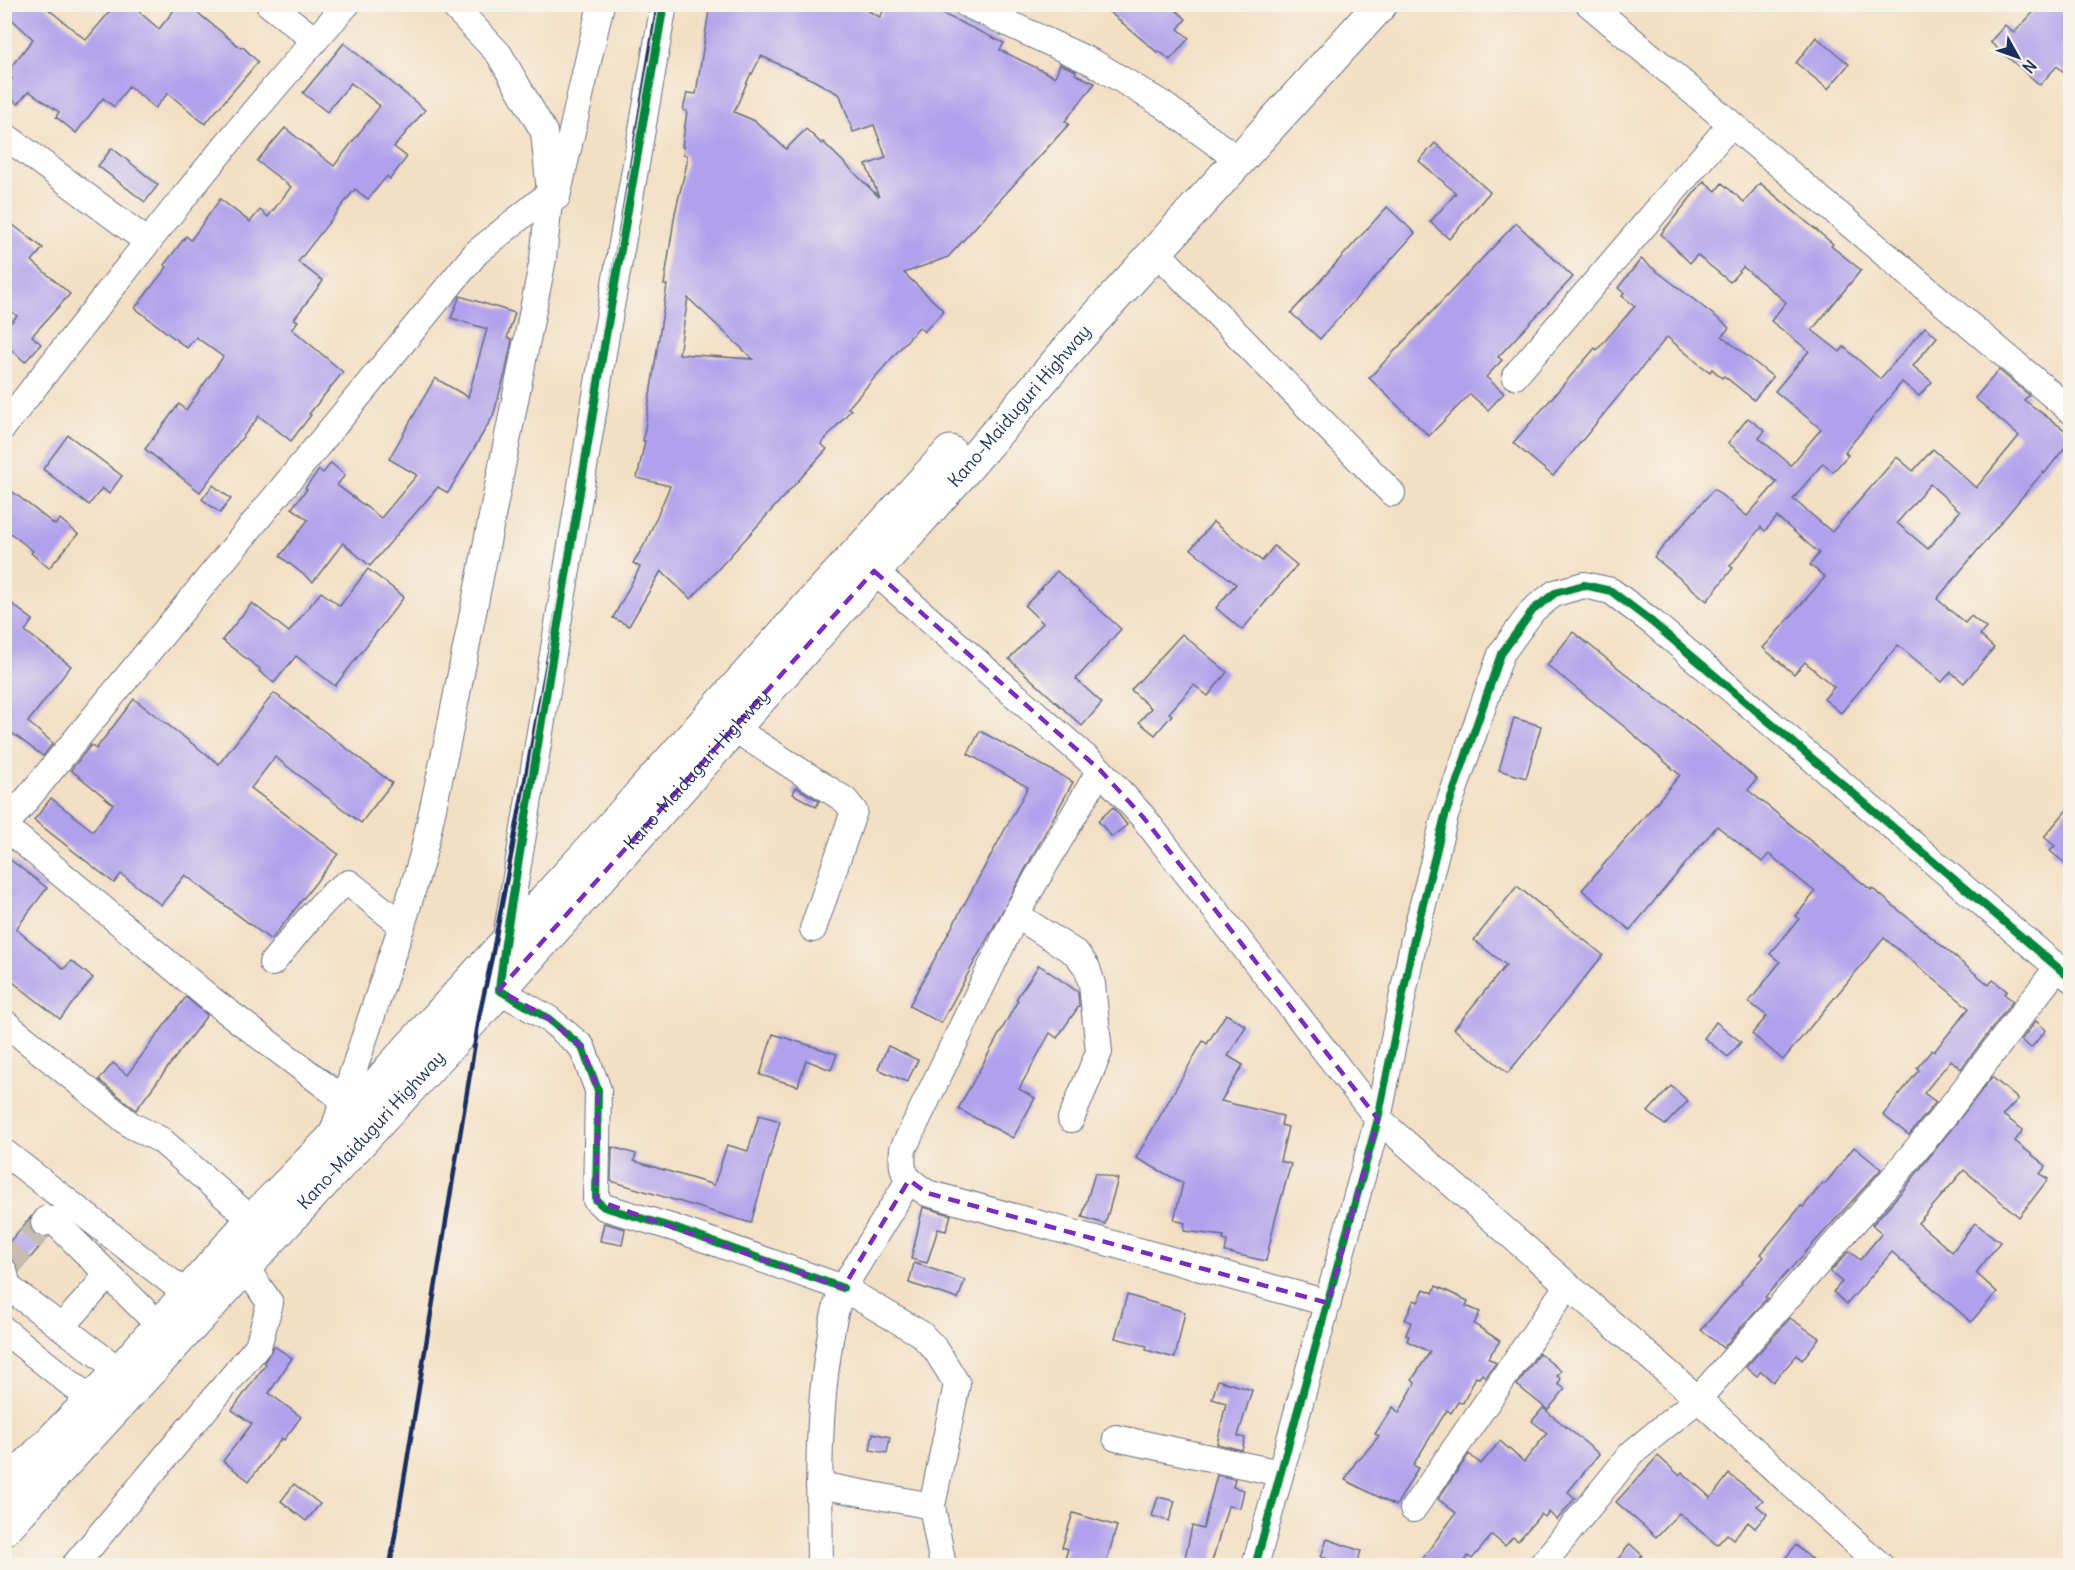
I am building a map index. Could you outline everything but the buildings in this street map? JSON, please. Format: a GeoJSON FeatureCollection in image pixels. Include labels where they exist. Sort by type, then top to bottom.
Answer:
{"type":"FeatureCollection","features":[{"type":"Feature","properties":{"kind":"highway","name":"Kano-Maiduguri Highway"},"geometry":{"type":"LineString","coordinates":[[9,1500],[90,1400],[120,1371],[252,1220],[330,1141],[392,1067],[504,943],[807,608],[1050,345],[1357,4]]}},
{"type":"Feature","properties":{"kind":"highway","name":"Kano-Maiduguri Highway"},"geometry":{"type":"LineString","coordinates":[[9,1500],[246,1268],[499,990],[874,571],[1156,251],[1381,4]]}},
{"type":"Feature","properties":{"kind":"street"},"geometry":{"type":"LineString","coordinates":[[269,4],[315,40]]}},
{"type":"Feature","properties":{"kind":"street"},"geometry":{"type":"LineString","coordinates":[[4,426],[148,242],[347,4]]}},
{"type":"Feature","properties":{"kind":"street"},"geometry":{"type":"LineString","coordinates":[[452,4],[500,54],[544,132],[550,193],[543,259]]}},
{"type":"Feature","properties":{"kind":"street"},"geometry":{"type":"LineString","coordinates":[[330,1141],[422,858],[448,739],[543,259],[601,4]]}},
{"type":"Feature","properties":{"kind":"street"},"geometry":{"type":"LineString","coordinates":[[664,4],[504,943],[499,990],[549,1019],[582,1047],[598,1090],[596,1200],[604,1207],[674,1228],[843,1288],[921,1334],[936,1350],[957,1384],[932,1506],[943,1566]]}},
{"type":"Feature","properties":{"kind":"street"},"geometry":{"type":"LineString","coordinates":[[966,4],[1094,63],[1162,104],[1225,150]]}},
{"type":"Feature","properties":{"kind":"street"},"geometry":{"type":"LineString","coordinates":[[1589,4],[2070,410]]}},
{"type":"Feature","properties":{"kind":"street"},"geometry":{"type":"LineString","coordinates":[[1515,376],[1731,124]]}},
{"type":"Feature","properties":{"kind":"street"},"geometry":{"type":"LineString","coordinates":[[4,135],[148,242]]}},
{"type":"Feature","properties":{"kind":"street"},"geometry":{"type":"LineString","coordinates":[[344,1100],[212,1000],[5,827],[476,253],[550,193]]}},
{"type":"Feature","properties":{"kind":"street"},"geometry":{"type":"LineString","coordinates":[[1156,251],[1392,492]]}},
{"type":"Feature","properties":{"kind":"street"},"geometry":{"type":"LineString","coordinates":[[874,571],[1100,770],[1143,818],[1378,1119],[1698,1399],[1881,1565]]}},
{"type":"Feature","properties":{"kind":"street"},"geometry":{"type":"LineString","coordinates":[[1264,1561],[1280,1473],[1378,1119],[1413,944],[1445,816],[1501,654],[1533,610],[1556,592],[1584,585],[1611,591],[1652,622],[2064,973],[1900,1170],[1698,1399],[1632,1453],[1542,1566]]}},
{"type":"Feature","properties":{"kind":"street"},"geometry":{"type":"LineString","coordinates":[[733,728],[845,800],[854,811],[813,929]]}},
{"type":"Feature","properties":{"kind":"street"},"geometry":{"type":"LineString","coordinates":[[1100,770],[1018,911],[903,1149],[901,1167],[909,1180],[927,1193],[1328,1303]]}},
{"type":"Feature","properties":{"kind":"street"},"geometry":{"type":"LineString","coordinates":[[272,963],[324,904],[343,885],[349,883],[402,925]]}},
{"type":"Feature","properties":{"kind":"street"},"geometry":{"type":"LineString","coordinates":[[1018,911],[1024,920],[1077,954],[1087,968],[1092,984],[1098,1052],[1071,1119]]}},
{"type":"Feature","properties":{"kind":"street"},"geometry":{"type":"LineString","coordinates":[[4,1022],[130,1125],[161,1140],[252,1220]]}},
{"type":"Feature","properties":{"kind":"street"},"geometry":{"type":"LineString","coordinates":[[4,1152],[188,1295]]}},
{"type":"Feature","properties":{"kind":"street"},"geometry":{"type":"LineString","coordinates":[[820,1566],[819,1485],[822,1388],[836,1306],[843,1288],[909,1180]]}},
{"type":"Feature","properties":{"kind":"street"},"geometry":{"type":"LineString","coordinates":[[44,1223],[47,1219],[53,1220],[160,1326]]}},
{"type":"Feature","properties":{"kind":"street"},"geometry":{"type":"LineString","coordinates":[[74,1566],[258,1346],[270,1303],[246,1268]]}},
{"type":"Feature","properties":{"kind":"street"},"geometry":{"type":"LineString","coordinates":[[4,1271],[8,1287],[120,1371]]}},
{"type":"Feature","properties":{"kind":"street"},"geometry":{"type":"LineString","coordinates":[[62,1327],[108,1275]]}},
{"type":"Feature","properties":{"kind":"street"},"geometry":{"type":"LineString","coordinates":[[1413,1509],[1568,1285]]}},
{"type":"Feature","properties":{"kind":"street"},"geometry":{"type":"LineString","coordinates":[[4,1330],[90,1400]]}},
{"type":"Feature","properties":{"kind":"street"},"geometry":{"type":"LineString","coordinates":[[1116,1438],[1280,1473]]}},
{"type":"Feature","properties":{"kind":"street"},"geometry":{"type":"LineString","coordinates":[[819,1485],[932,1506]]}},
{"type":"Feature","properties":{"kind":"highlighted area"},"geometry":{"type":"Polygon","coordinates":[[[874,571],[1100,770],[1143,817],[1378,1119],[1328,1303],[927,1193],[909,1180],[843,1288],[596,1200],[598,1090],[582,1047],[549,1019],[499,990],[874,571]]]}},
{"type":"Feature","properties":{"kind":"tunnel"},"geometry":{"type":"LineString","coordinates":[[4,1269],[44,1223]]}},
{"type":"Feature","properties":{"kind":"railway"},"geometry":{"type":"LineString","coordinates":[[390,1566],[480,1012],[560,594],[658,4]]}},
{"type":"Feature","properties":{"kind":"cycle path"},"geometry":{"type":"LineString","coordinates":[[664,4],[605,341],[499,990],[549,1019],[582,1047],[598,1090],[596,1200],[604,1207],[674,1228],[843,1288]]}},
{"type":"Feature","properties":{"kind":"cycle path"},"geometry":{"type":"LineString","coordinates":[[1255,1566],[1378,1119],[1413,944],[1445,816],[1501,654],[1533,610],[1555,593],[1584,585],[1611,591],[1652,622],[2070,978]]}}]}
